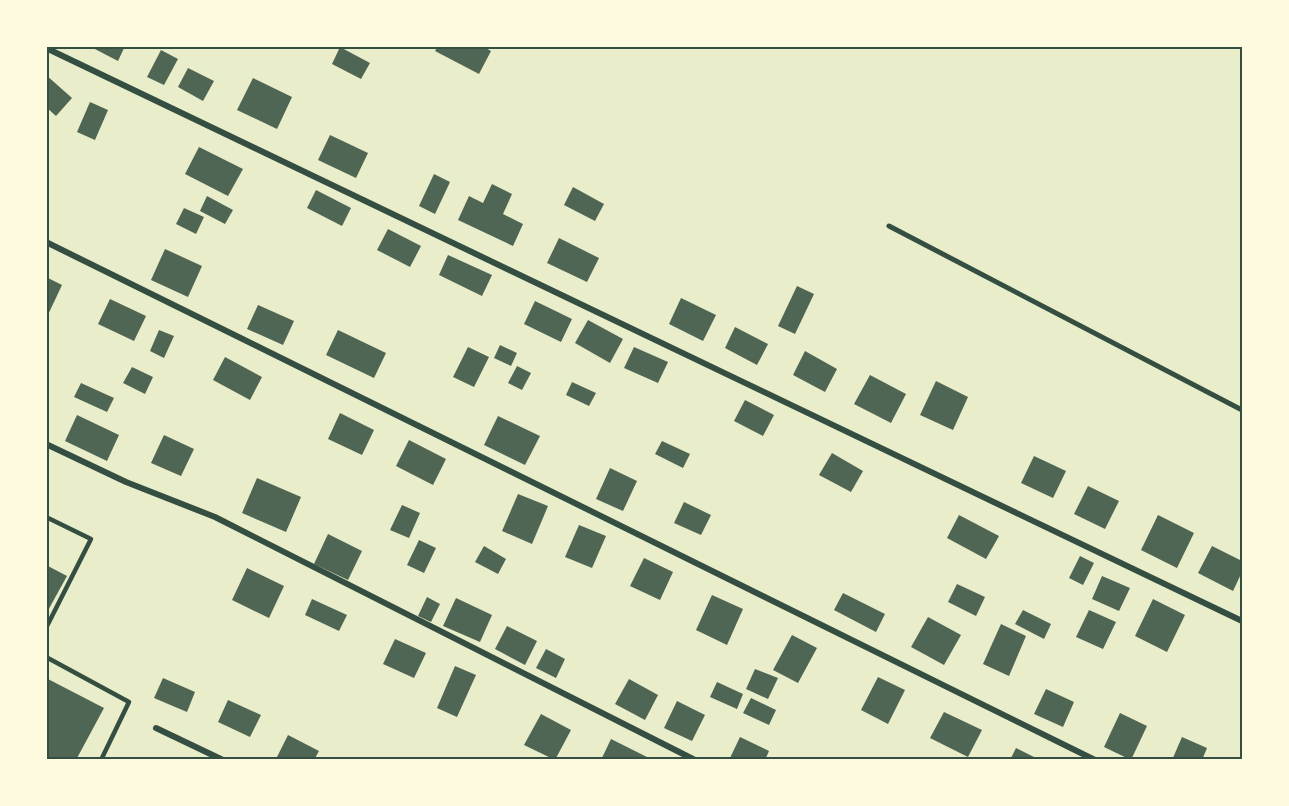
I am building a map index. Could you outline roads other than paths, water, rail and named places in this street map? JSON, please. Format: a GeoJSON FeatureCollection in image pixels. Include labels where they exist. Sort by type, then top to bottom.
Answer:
{"type":"FeatureCollection","features":[{"type":"Feature","properties":{"kind":"street"},"geometry":{"type":"LineString","coordinates":[[46,48],[1242,621]]}},
{"type":"Feature","properties":{"kind":"street"},"geometry":{"type":"LineString","coordinates":[[889,226],[1242,410]]}},
{"type":"Feature","properties":{"kind":"street"},"geometry":{"type":"LineString","coordinates":[[46,242],[1095,759]]}},
{"type":"Feature","properties":{"kind":"street"},"geometry":{"type":"LineString","coordinates":[[46,444],[126,482],[215,518],[695,759]]}},
{"type":"Feature","properties":{"kind":"street"},"geometry":{"type":"LineString","coordinates":[[156,728],[223,759]]}},
{"type":"Feature","properties":{"kind":"lane"},"geometry":{"type":"LineString","coordinates":[[46,517],[91,539],[46,628]]}},
{"type":"Feature","properties":{"kind":"lane"},"geometry":{"type":"LineString","coordinates":[[46,657],[129,702],[101,759]]}}]}
